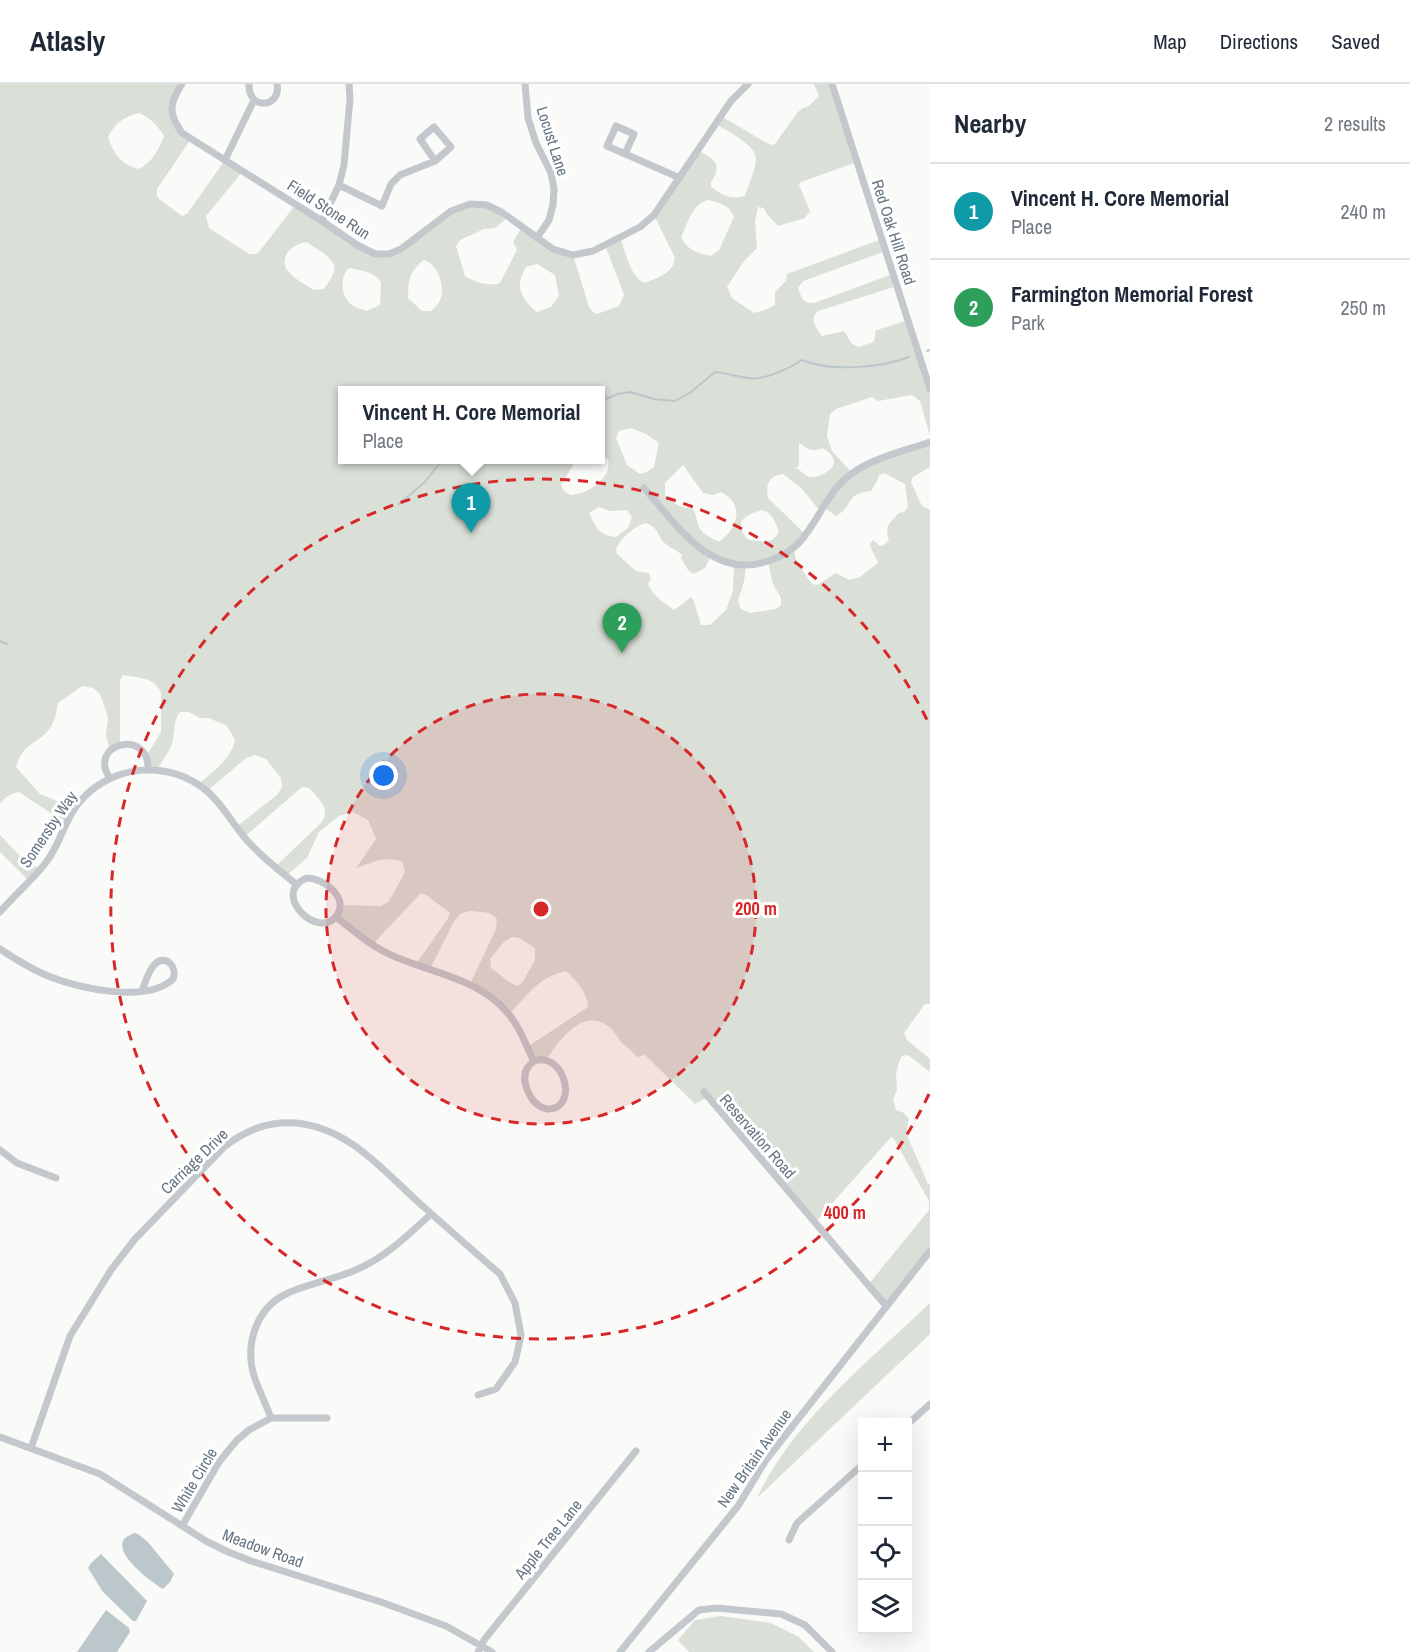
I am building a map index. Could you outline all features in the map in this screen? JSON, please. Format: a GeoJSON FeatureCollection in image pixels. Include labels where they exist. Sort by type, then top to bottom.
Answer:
{"type":"FeatureCollection","features":[{"type":"Feature","properties":{"kind":"street","name":"Field Stone Run"},"geometry":{"type":"LineString","coordinates":[[182,84],[171,104],[173,121],[182,133],[322,220],[357,245],[375,254],[389,254],[401,249],[452,211],[470,204],[487,205],[503,213],[554,249],[573,255],[593,251],[640,227],[654,215],[731,101],[748,84]]}},
{"type":"Feature","properties":{"kind":"street"},"geometry":{"type":"LineString","coordinates":[[249,84],[254,100],[264,104],[271,102],[278,91],[277,84]]}},
{"type":"Feature","properties":{"kind":"street"},"geometry":{"type":"LineString","coordinates":[[322,220],[339,185],[344,165],[350,99],[349,84]]}},
{"type":"Feature","properties":{"kind":"street","name":"Locust Lane"},"geometry":{"type":"LineString","coordinates":[[525,84],[528,118],[536,143],[551,173],[554,189],[554,205],[549,220],[537,238]]}},
{"type":"Feature","properties":{"kind":"street","name":"Red Oak Hill Road"},"geometry":{"type":"LineString","coordinates":[[832,84],[930,389]]}},
{"type":"Feature","properties":{"kind":"street"},"geometry":{"type":"LineString","coordinates":[[225,159],[254,100]]}},
{"type":"Feature","properties":{"kind":"street"},"geometry":{"type":"LineString","coordinates":[[339,185],[382,206],[392,184],[400,175],[435,160],[451,147],[434,127],[420,139],[435,160]]}},
{"type":"Feature","properties":{"kind":"street"},"geometry":{"type":"LineString","coordinates":[[625,153],[680,178]]}},
{"type":"Feature","properties":{"kind":"street"},"geometry":{"type":"LineString","coordinates":[[644,488],[687,537],[703,551],[721,560],[740,565],[758,565],[794,549],[806,535],[826,501],[840,484],[857,470],[875,461],[930,442]]}},
{"type":"Feature","properties":{"kind":"street"},"geometry":{"type":"LineString","coordinates":[[110,778],[105,770],[106,756],[110,750],[123,744],[137,746],[143,751],[147,770]]}},
{"type":"Feature","properties":{"kind":"street","name":"Somersby Way"},"geometry":{"type":"LineString","coordinates":[[0,912],[56,848],[80,801],[96,786],[110,778],[132,771],[164,771],[198,784],[223,807],[254,848],[297,885]]}},
{"type":"Feature","properties":{"kind":"street"},"geometry":{"type":"LineString","coordinates":[[313,878],[325,884],[339,899],[340,905],[336,917],[332,921],[321,924],[305,916],[293,901],[297,885],[301,880],[313,878]]}},
{"type":"Feature","properties":{"kind":"street"},"geometry":{"type":"LineString","coordinates":[[336,917],[372,945],[390,955],[465,982],[501,1004],[514,1021],[534,1061]]}},
{"type":"Feature","properties":{"kind":"street"},"geometry":{"type":"LineString","coordinates":[[0,949],[31,968],[67,983],[107,991],[127,992],[142,991],[154,989],[170,982],[174,975],[174,968],[171,964],[165,961],[155,964],[142,991]]}},
{"type":"Feature","properties":{"kind":"street"},"geometry":{"type":"LineString","coordinates":[[540,1059],[552,1062],[560,1072],[566,1085],[566,1091],[565,1098],[557,1107],[540,1107],[529,1093],[524,1074],[534,1061],[540,1059]]}},
{"type":"Feature","properties":{"kind":"street","name":"Reservation Road"},"geometry":{"type":"LineString","coordinates":[[704,1092],[886,1305]]}},
{"type":"Feature","properties":{"kind":"street","name":"Carriage Drive"},"geometry":{"type":"LineString","coordinates":[[31,1448],[70,1336],[111,1270],[135,1239],[224,1147],[238,1136],[270,1124],[286,1122],[321,1127],[354,1144],[500,1274],[515,1303],[521,1335],[515,1362],[496,1389],[478,1395]]}},
{"type":"Feature","properties":{"kind":"street"},"geometry":{"type":"LineString","coordinates":[[0,1150],[16,1163],[56,1178]]}},
{"type":"Feature","properties":{"kind":"street"},"geometry":{"type":"LineString","coordinates":[[327,1418],[271,1418],[255,1377],[251,1344],[259,1319],[266,1309],[286,1294],[373,1262],[390,1251],[431,1214]]}},
{"type":"Feature","properties":{"kind":"street","name":"New Britain Avenue"},"geometry":{"type":"LineString","coordinates":[[620,1652],[738,1506],[766,1460],[930,1251]]}},
{"type":"Feature","properties":{"kind":"street"},"geometry":{"type":"LineString","coordinates":[[912,1421],[930,1404]]}},
{"type":"Feature","properties":{"kind":"street","name":"White Circle"},"geometry":{"type":"LineString","coordinates":[[182,1526],[226,1451],[249,1430],[271,1418]]}},
{"type":"Feature","properties":{"kind":"street","name":"Meadow Road"},"geometry":{"type":"LineString","coordinates":[[0,1437],[100,1474],[206,1541],[234,1555],[389,1604],[446,1626],[479,1648],[492,1652]]}},
{"type":"Feature","properties":{"kind":"street","name":"Apple Tree Lane"},"geometry":{"type":"LineString","coordinates":[[479,1648],[636,1451]]}},
{"type":"Feature","properties":{"kind":"street"},"geometry":{"type":"LineString","coordinates":[[789,1540],[797,1523],[858,1469]]}},
{"type":"Feature","properties":{"kind":"street"},"geometry":{"type":"LineString","coordinates":[[649,1652],[699,1610],[717,1608],[781,1614],[805,1625],[832,1652]]}},
{"type":"Feature","properties":{"kind":"shaded area"},"geometry":{"type":"Polygon","coordinates":[[[0,84],[182,84],[178,90],[173,121],[191,139],[157,189],[158,198],[182,216],[187,214],[225,160],[243,171],[206,216],[209,228],[249,254],[259,252],[296,204],[375,254],[389,254],[451,211],[470,204],[487,205],[508,217],[495,228],[484,229],[460,240],[456,246],[465,276],[482,283],[500,283],[517,250],[513,242],[522,227],[553,249],[573,255],[589,307],[597,314],[619,306],[624,295],[605,245],[620,237],[632,270],[645,283],[671,268],[675,258],[654,215],[698,150],[714,160],[716,164],[711,187],[727,196],[735,198],[745,196],[754,169],[755,155],[741,139],[716,124],[721,116],[772,145],[797,113],[819,96],[814,84],[832,84],[857,162],[801,182],[799,185],[810,211],[805,218],[778,226],[764,208],[758,207],[755,221],[757,248],[744,261],[727,287],[732,298],[754,313],[765,310],[775,305],[775,292],[786,281],[787,274],[882,239],[886,251],[803,281],[798,288],[805,301],[814,303],[893,274],[897,286],[818,311],[814,317],[814,324],[822,336],[844,331],[852,344],[859,347],[873,342],[877,330],[908,320],[930,389],[930,436],[920,401],[912,395],[878,401],[872,397],[836,409],[830,414],[827,436],[832,451],[852,473],[930,442],[930,467],[913,477],[911,482],[922,506],[930,510],[930,1004],[925,1004],[904,1033],[907,1040],[930,1059],[930,1072],[908,1055],[902,1056],[896,1074],[897,1089],[893,1099],[896,1110],[904,1113],[909,1119],[906,1133],[928,1184],[930,1184],[930,1251],[886,1306],[868,1285],[929,1210],[929,1201],[894,1139],[891,1137],[815,1223],[708,1097],[695,1104],[645,1055],[637,1057],[608,1026],[598,1021],[580,1023],[564,1036],[546,1060],[534,1061],[527,1047],[588,1007],[584,992],[566,971],[540,983],[509,1014],[470,984],[496,929],[497,919],[490,913],[470,911],[460,914],[453,923],[430,969],[416,964],[450,913],[421,893],[372,945],[336,917],[340,905],[381,906],[388,902],[405,872],[402,862],[390,859],[379,860],[356,868],[376,839],[368,820],[353,812],[339,816],[319,832],[307,858],[286,876],[275,867],[322,822],[325,812],[319,799],[309,788],[302,787],[244,837],[236,827],[277,795],[282,787],[281,778],[266,759],[255,755],[246,758],[207,791],[198,784],[225,759],[235,740],[227,726],[209,718],[200,718],[189,712],[180,712],[176,719],[172,744],[157,770],[148,770],[146,757],[161,732],[161,693],[150,681],[123,675],[120,680],[120,745],[110,750],[106,736],[108,717],[100,694],[93,688],[82,686],[58,703],[50,728],[22,753],[16,767],[40,794],[75,808],[68,822],[19,792],[4,799],[0,804],[0,84]],[[139,113],[117,124],[108,137],[119,158],[139,169],[148,163],[164,136],[153,122],[139,113]],[[709,200],[698,205],[681,237],[690,248],[711,256],[719,250],[734,217],[727,207],[709,200]],[[304,242],[288,252],[285,259],[287,270],[314,290],[324,289],[333,273],[333,262],[304,242]],[[423,260],[414,269],[409,281],[408,298],[422,311],[431,311],[439,303],[442,295],[437,271],[423,260]],[[537,264],[526,267],[522,274],[521,292],[527,302],[537,312],[551,307],[559,296],[555,275],[537,264]],[[349,268],[344,277],[343,287],[348,302],[367,311],[380,305],[381,282],[374,276],[349,268]],[[631,428],[619,431],[616,438],[627,465],[640,474],[654,467],[659,443],[631,428]],[[799,443],[799,467],[795,467],[815,477],[829,470],[834,460],[823,448],[810,450],[799,443]],[[683,465],[665,483],[665,495],[674,503],[692,508],[701,530],[719,542],[728,534],[736,519],[735,507],[731,499],[721,492],[713,495],[703,493],[683,465]],[[884,473],[879,475],[871,491],[857,494],[836,516],[823,507],[820,511],[802,489],[783,474],[774,476],[769,482],[768,498],[806,535],[794,549],[796,561],[812,584],[817,585],[836,573],[849,580],[860,577],[878,563],[870,544],[873,540],[880,546],[884,545],[889,540],[887,531],[889,525],[899,513],[904,512],[908,507],[905,484],[884,473]],[[599,507],[589,513],[598,530],[616,537],[628,528],[632,517],[627,510],[610,511],[599,507]],[[766,511],[750,514],[741,523],[747,539],[769,541],[779,532],[773,518],[766,511]],[[646,523],[618,545],[617,554],[636,571],[649,573],[651,579],[648,584],[652,592],[674,610],[690,597],[693,599],[701,625],[710,625],[726,610],[733,591],[734,563],[711,556],[705,568],[694,574],[688,570],[681,558],[682,555],[664,542],[653,527],[646,523]],[[768,562],[746,565],[744,583],[738,599],[741,609],[750,613],[776,609],[781,605],[781,598],[773,584],[768,562]],[[512,937],[504,942],[490,959],[491,968],[517,986],[522,983],[535,960],[535,948],[519,938],[512,937]]]}},
{"type":"Feature","properties":{"kind":"shaded area"},"geometry":{"type":"Polygon","coordinates":[[[0,835],[18,854],[40,870],[29,881],[0,852],[0,835]]]}},
{"type":"Feature","properties":{"kind":"shaded area"},"geometry":{"type":"Polygon","coordinates":[[[930,1303],[930,1334],[757,1498],[772,1470],[811,1418],[834,1393],[930,1303]]]}},
{"type":"Feature","properties":{"kind":"shaded area"},"geometry":{"type":"Polygon","coordinates":[[[134,1533],[148,1542],[174,1574],[163,1589],[128,1559],[122,1544],[125,1538],[134,1533]]]}},
{"type":"Feature","properties":{"kind":"shaded area"},"geometry":{"type":"Polygon","coordinates":[[[101,1554],[147,1601],[136,1621],[133,1621],[103,1592],[88,1568],[101,1554]]]}},
{"type":"Feature","properties":{"kind":"shaded area"},"geometry":{"type":"Polygon","coordinates":[[[106,1610],[129,1628],[130,1632],[117,1652],[77,1652],[106,1610]]]}},
{"type":"Feature","properties":{"kind":"shaded area"},"geometry":{"type":"Polygon","coordinates":[[[721,1616],[771,1623],[799,1637],[814,1652],[689,1652],[678,1640],[695,1620],[721,1616]]]}},
{"type":"Feature","properties":{"kind":"waterway"},"geometry":{"type":"LineString","coordinates":[[605,399],[630,392],[654,399],[675,401],[691,392],[715,372],[762,378],[791,367],[802,360],[827,366],[855,367],[884,364],[909,357]]}},
{"type":"Feature","properties":{"kind":"waterway"},"geometry":{"type":"LineString","coordinates":[[399,504],[425,482],[439,464]]}},
{"type":"Feature","properties":{"kind":"waterway"},"geometry":{"type":"LineString","coordinates":[[0,641],[7,644]]}},
{"type":"Feature","properties":{"kind":"place","name":"Vincent H. Core Memorial"},"geometry":{"type":"Point","coordinates":[471,533]}},
{"type":"Feature","properties":{"kind":"place","name":"Farmington Memorial Forest"},"geometry":{"type":"Point","coordinates":[622,653]}}]}
